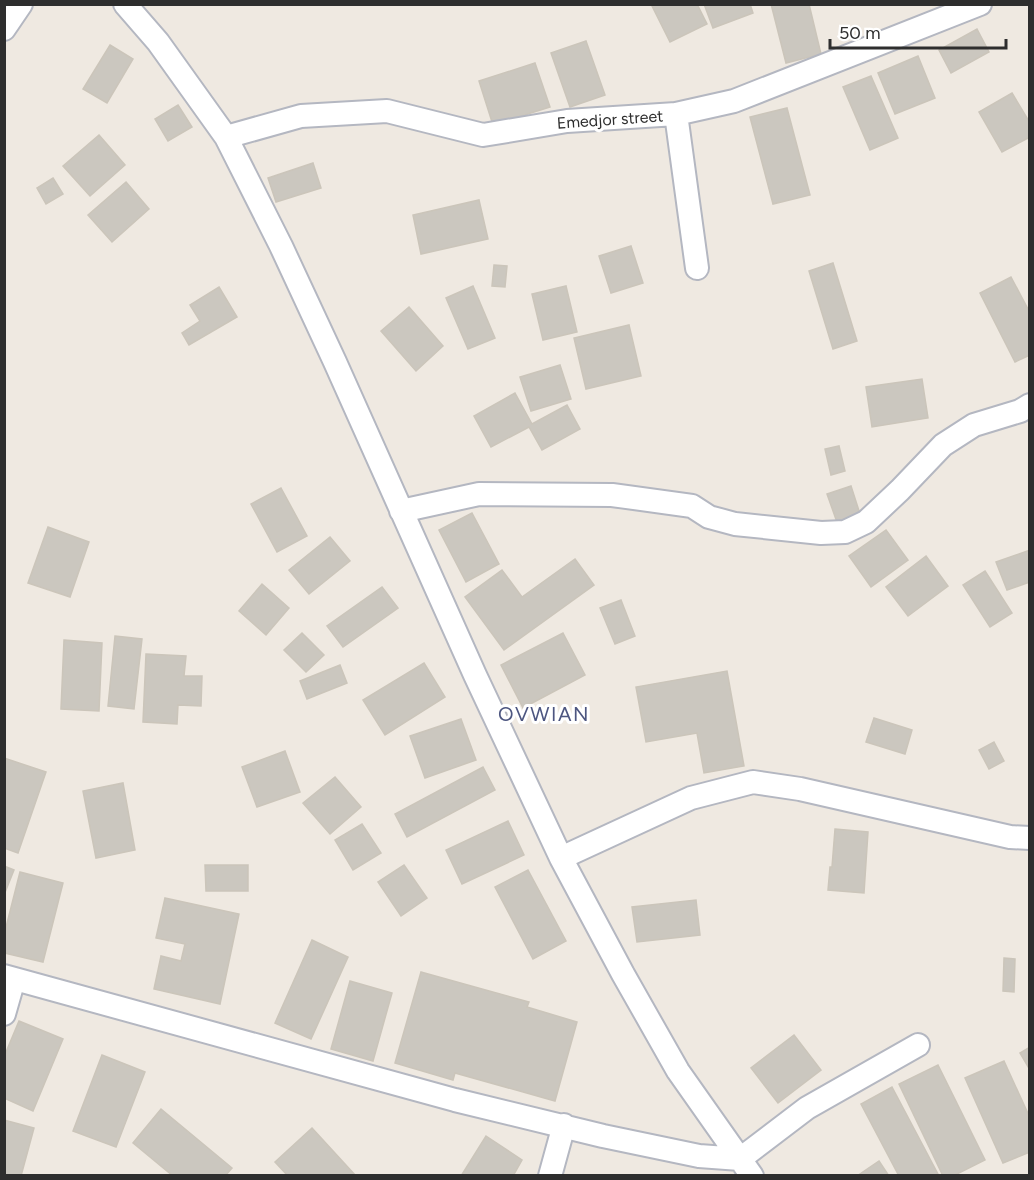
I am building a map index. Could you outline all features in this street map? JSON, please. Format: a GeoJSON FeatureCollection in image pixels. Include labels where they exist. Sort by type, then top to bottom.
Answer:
{"type":"FeatureCollection","features":[{"type":"Feature","properties":{"kind":"street"},"geometry":{"type":"LineString","coordinates":[[4,29],[21,4]]}},
{"type":"Feature","properties":{"kind":"street"},"geometry":{"type":"LineString","coordinates":[[125,4],[158,42],[226,137],[281,246],[561,858],[678,1071],[746,1167]]}},
{"type":"Feature","properties":{"kind":"street","name":"Emedjor street"},"geometry":{"type":"LineString","coordinates":[[226,137],[301,116],[387,111],[483,135],[567,121],[676,114],[734,101],[980,4]]}},
{"type":"Feature","properties":{"kind":"street"},"geometry":{"type":"LineString","coordinates":[[676,114],[697,268]]}},
{"type":"Feature","properties":{"kind":"street"},"geometry":{"type":"LineString","coordinates":[[401,511],[479,494],[612,495],[692,507],[709,517],[735,524],[821,533],[845,532],[866,522],[943,445],[974,425],[1020,411],[1029,405]]}},
{"type":"Feature","properties":{"kind":"street"},"geometry":{"type":"LineString","coordinates":[[561,858],[691,798],[753,782],[800,789],[1010,837],[1029,838]]}},
{"type":"Feature","properties":{"kind":"street"},"geometry":{"type":"LineString","coordinates":[[4,1014],[9,978],[455,1100],[603,1136],[746,1167]]}},
{"type":"Feature","properties":{"kind":"street"},"geometry":{"type":"LineString","coordinates":[[746,1167],[807,1108],[918,1045]]}},
{"type":"Feature","properties":{"kind":"street"},"geometry":{"type":"LineString","coordinates":[[550,1176],[564,1125]]}},
{"type":"Feature","properties":{"kind":"building"},"geometry":{"type":"Polygon","coordinates":[[[651,4],[697,4],[707,24],[670,42],[651,4]]]}},
{"type":"Feature","properties":{"kind":"building"},"geometry":{"type":"Polygon","coordinates":[[[704,4],[750,4],[753,13],[713,28],[704,4]]]}},
{"type":"Feature","properties":{"kind":"building"},"geometry":{"type":"Polygon","coordinates":[[[771,4],[809,4],[821,54],[786,63],[771,4]]]}},
{"type":"Feature","properties":{"kind":"building"},"geometry":{"type":"Polygon","coordinates":[[[977,29],[989,52],[951,73],[939,50],[977,29]]]}},
{"type":"Feature","properties":{"kind":"building"},"geometry":{"type":"Polygon","coordinates":[[[586,41],[605,95],[570,107],[551,53],[586,41]]]}},
{"type":"Feature","properties":{"kind":"building"},"geometry":{"type":"Polygon","coordinates":[[[110,45],[133,59],[107,103],[83,89],[110,45]]]}},
{"type":"Feature","properties":{"kind":"building"},"geometry":{"type":"Polygon","coordinates":[[[918,56],[935,98],[895,114],[878,73],[918,56]]]}},
{"type":"Feature","properties":{"kind":"building"},"geometry":{"type":"Polygon","coordinates":[[[535,63],[550,107],[493,125],[479,81],[535,63]]]}},
{"type":"Feature","properties":{"kind":"building"},"geometry":{"type":"Polygon","coordinates":[[[871,76],[898,138],[870,150],[843,87],[871,76]]]}},
{"type":"Feature","properties":{"kind":"building"},"geometry":{"type":"Polygon","coordinates":[[[1012,93],[1030,123],[1030,137],[1002,152],[979,112],[1012,93]]]}},
{"type":"Feature","properties":{"kind":"building"},"geometry":{"type":"Polygon","coordinates":[[[178,105],[192,127],[168,141],[155,119],[178,105]]]}},
{"type":"Feature","properties":{"kind":"building"},"geometry":{"type":"Polygon","coordinates":[[[787,108],[810,195],[773,204],[750,117],[787,108]]]}},
{"type":"Feature","properties":{"kind":"building"},"geometry":{"type":"Polygon","coordinates":[[[99,135],[125,165],[90,196],[63,166],[99,135]]]}},
{"type":"Feature","properties":{"kind":"building"},"geometry":{"type":"Polygon","coordinates":[[[313,163],[321,188],[276,202],[268,178],[313,163]]]}},
{"type":"Feature","properties":{"kind":"building"},"geometry":{"type":"Polygon","coordinates":[[[53,178],[63,194],[46,204],[37,188],[53,178]]]}},
{"type":"Feature","properties":{"kind":"building"},"geometry":{"type":"Polygon","coordinates":[[[126,182],[149,209],[112,242],[88,215],[126,182]]]}},
{"type":"Feature","properties":{"kind":"building"},"geometry":{"type":"Polygon","coordinates":[[[479,200],[488,239],[421,254],[413,215],[479,200]]]}},
{"type":"Feature","properties":{"kind":"building"},"geometry":{"type":"Polygon","coordinates":[[[631,246],[643,283],[611,293],[599,256],[631,246]]]}},
{"type":"Feature","properties":{"kind":"building"},"geometry":{"type":"Polygon","coordinates":[[[833,263],[857,341],[833,349],[809,271],[833,263]]]}},
{"type":"Feature","properties":{"kind":"building"},"geometry":{"type":"Polygon","coordinates":[[[494,265],[507,266],[505,287],[492,286],[494,265]]]}},
{"type":"Feature","properties":{"kind":"building"},"geometry":{"type":"Polygon","coordinates":[[[1011,277],[1030,313],[1030,355],[1015,362],[980,293],[1011,277]]]}},
{"type":"Feature","properties":{"kind":"building"},"geometry":{"type":"Polygon","coordinates":[[[473,286],[495,338],[468,349],[446,298],[473,286]]]}},
{"type":"Feature","properties":{"kind":"building"},"geometry":{"type":"Polygon","coordinates":[[[566,286],[577,332],[543,340],[532,294],[566,286]]]}},
{"type":"Feature","properties":{"kind":"building"},"geometry":{"type":"Polygon","coordinates":[[[219,287],[237,317],[189,345],[182,333],[200,321],[190,305],[219,287]]]}},
{"type":"Feature","properties":{"kind":"building"},"geometry":{"type":"Polygon","coordinates":[[[409,307],[443,346],[416,371],[381,331],[409,307]]]}},
{"type":"Feature","properties":{"kind":"building"},"geometry":{"type":"Polygon","coordinates":[[[629,325],[641,376],[586,389],[574,338],[629,325]]]}},
{"type":"Feature","properties":{"kind":"building"},"geometry":{"type":"Polygon","coordinates":[[[560,365],[571,399],[531,411],[520,377],[560,365]]]}},
{"type":"Feature","properties":{"kind":"building"},"geometry":{"type":"Polygon","coordinates":[[[922,379],[928,418],[872,427],[866,387],[922,379]]]}},
{"type":"Feature","properties":{"kind":"building"},"geometry":{"type":"Polygon","coordinates":[[[515,393],[532,424],[567,405],[580,429],[542,450],[529,427],[491,447],[474,416],[515,393]]]}},
{"type":"Feature","properties":{"kind":"building"},"geometry":{"type":"Polygon","coordinates":[[[839,446],[845,471],[831,475],[825,449],[839,446]]]}},
{"type":"Feature","properties":{"kind":"building"},"geometry":{"type":"Polygon","coordinates":[[[851,486],[861,517],[838,525],[827,494],[851,486]]]}},
{"type":"Feature","properties":{"kind":"building"},"geometry":{"type":"Polygon","coordinates":[[[281,488],[307,536],[277,552],[251,504],[281,488]]]}},
{"type":"Feature","properties":{"kind":"building"},"geometry":{"type":"Polygon","coordinates":[[[472,513],[499,564],[466,582],[439,530],[472,513]]]}},
{"type":"Feature","properties":{"kind":"building"},"geometry":{"type":"Polygon","coordinates":[[[48,527],[89,542],[70,597],[28,583],[48,527]]]}},
{"type":"Feature","properties":{"kind":"building"},"geometry":{"type":"Polygon","coordinates":[[[886,530],[908,560],[871,587],[849,556],[886,530]]]}},
{"type":"Feature","properties":{"kind":"building"},"geometry":{"type":"Polygon","coordinates":[[[330,537],[350,561],[309,594],[289,570],[330,537]]]}},
{"type":"Feature","properties":{"kind":"building"},"geometry":{"type":"Polygon","coordinates":[[[1030,550],[1030,582],[1007,590],[996,562],[1030,550]]]}},
{"type":"Feature","properties":{"kind":"building"},"geometry":{"type":"Polygon","coordinates":[[[926,556],[948,586],[908,616],[886,587],[926,556]]]}},
{"type":"Feature","properties":{"kind":"building"},"geometry":{"type":"Polygon","coordinates":[[[575,559],[594,585],[504,650],[465,597],[502,570],[522,597],[575,559]]]}},
{"type":"Feature","properties":{"kind":"building"},"geometry":{"type":"Polygon","coordinates":[[[985,571],[1012,613],[990,627],[963,585],[985,571]]]}},
{"type":"Feature","properties":{"kind":"building"},"geometry":{"type":"Polygon","coordinates":[[[262,584],[289,608],[266,635],[239,611],[262,584]]]}},
{"type":"Feature","properties":{"kind":"building"},"geometry":{"type":"Polygon","coordinates":[[[382,587],[398,608],[343,647],[327,626],[382,587]]]}},
{"type":"Feature","properties":{"kind":"building"},"geometry":{"type":"Polygon","coordinates":[[[621,600],[635,636],[615,644],[600,608],[621,600]]]}},
{"type":"Feature","properties":{"kind":"building"},"geometry":{"type":"Polygon","coordinates":[[[302,633],[324,655],[306,672],[284,650],[302,633]]]}},
{"type":"Feature","properties":{"kind":"building"},"geometry":{"type":"Polygon","coordinates":[[[563,633],[585,675],[523,708],[501,665],[563,633]]]}},
{"type":"Feature","properties":{"kind":"building"},"geometry":{"type":"Polygon","coordinates":[[[115,636],[142,639],[134,709],[108,706],[115,636]]]}},
{"type":"Feature","properties":{"kind":"building"},"geometry":{"type":"Polygon","coordinates":[[[64,640],[102,643],[99,711],[61,709],[64,640]]]}},
{"type":"Feature","properties":{"kind":"building"},"geometry":{"type":"Polygon","coordinates":[[[146,654],[186,656],[184,676],[202,676],[201,706],[178,705],[177,724],[143,722],[146,654]]]}},
{"type":"Feature","properties":{"kind":"building"},"geometry":{"type":"Polygon","coordinates":[[[424,663],[445,697],[385,735],[363,700],[424,663]]]}},
{"type":"Feature","properties":{"kind":"building"},"geometry":{"type":"Polygon","coordinates":[[[340,665],[347,683],[307,699],[300,681],[340,665]]]}},
{"type":"Feature","properties":{"kind":"building"},"geometry":{"type":"Polygon","coordinates":[[[727,671],[744,766],[704,773],[697,733],[646,742],[636,687],[727,671]]]}},
{"type":"Feature","properties":{"kind":"building"},"geometry":{"type":"Polygon","coordinates":[[[874,718],[912,730],[905,754],[866,742],[874,718]]]}},
{"type":"Feature","properties":{"kind":"building"},"geometry":{"type":"Polygon","coordinates":[[[461,719],[476,760],[425,778],[410,736],[461,719]]]}},
{"type":"Feature","properties":{"kind":"building"},"geometry":{"type":"Polygon","coordinates":[[[994,742],[1004,761],[989,769],[979,750],[994,742]]]}},
{"type":"Feature","properties":{"kind":"building"},"geometry":{"type":"Polygon","coordinates":[[[285,751],[300,792],[257,807],[242,767],[285,751]]]}},
{"type":"Feature","properties":{"kind":"building"},"geometry":{"type":"Polygon","coordinates":[[[4,758],[46,772],[18,853],[4,848],[4,758]]]}},
{"type":"Feature","properties":{"kind":"building"},"geometry":{"type":"Polygon","coordinates":[[[483,767],[495,790],[407,837],[395,814],[483,767]]]}},
{"type":"Feature","properties":{"kind":"building"},"geometry":{"type":"Polygon","coordinates":[[[335,777],[361,807],[330,834],[303,803],[335,777]]]}},
{"type":"Feature","properties":{"kind":"building"},"geometry":{"type":"Polygon","coordinates":[[[123,783],[135,850],[96,858],[83,791],[123,783]]]}},
{"type":"Feature","properties":{"kind":"building"},"geometry":{"type":"Polygon","coordinates":[[[508,821],[524,855],[462,884],[446,850],[508,821]]]}},
{"type":"Feature","properties":{"kind":"building"},"geometry":{"type":"Polygon","coordinates":[[[362,824],[381,853],[353,870],[335,840],[362,824]]]}},
{"type":"Feature","properties":{"kind":"building"},"geometry":{"type":"Polygon","coordinates":[[[835,829],[868,832],[864,893],[828,890],[835,829]]]}},
{"type":"Feature","properties":{"kind":"building"},"geometry":{"type":"Polygon","coordinates":[[[205,865],[248,865],[248,891],[206,891],[205,865]]]}},
{"type":"Feature","properties":{"kind":"building"},"geometry":{"type":"Polygon","coordinates":[[[404,865],[427,898],[401,916],[378,882],[404,865]]]}},
{"type":"Feature","properties":{"kind":"building"},"geometry":{"type":"Polygon","coordinates":[[[4,866],[14,870],[4,895],[4,866]]]}},
{"type":"Feature","properties":{"kind":"building"},"geometry":{"type":"Polygon","coordinates":[[[528,870],[566,941],[533,959],[495,887],[528,870]]]}},
{"type":"Feature","properties":{"kind":"building"},"geometry":{"type":"Polygon","coordinates":[[[20,872],[63,883],[43,962],[4,953],[4,935],[20,872]]]}},
{"type":"Feature","properties":{"kind":"building"},"geometry":{"type":"Polygon","coordinates":[[[165,898],[239,914],[220,1004],[154,989],[161,956],[181,961],[185,944],[156,938],[165,898]]]}},
{"type":"Feature","properties":{"kind":"building"},"geometry":{"type":"Polygon","coordinates":[[[696,900],[700,935],[637,942],[632,907],[696,900]]]}},
{"type":"Feature","properties":{"kind":"building"},"geometry":{"type":"Polygon","coordinates":[[[312,940],[348,957],[311,1039],[275,1023],[312,940]]]}},
{"type":"Feature","properties":{"kind":"building"},"geometry":{"type":"Polygon","coordinates":[[[1004,958],[1015,959],[1014,992],[1003,991],[1004,958]]]}},
{"type":"Feature","properties":{"kind":"building"},"geometry":{"type":"Polygon","coordinates":[[[421,972],[529,1002],[527,1007],[577,1022],[555,1101],[455,1073],[453,1080],[395,1063],[421,972]]]}},
{"type":"Feature","properties":{"kind":"building"},"geometry":{"type":"Polygon","coordinates":[[[350,981],[392,993],[373,1061],[331,1049],[350,981]]]}},
{"type":"Feature","properties":{"kind":"building"},"geometry":{"type":"Polygon","coordinates":[[[19,1021],[63,1039],[33,1111],[4,1098],[4,1057],[19,1021]]]}},
{"type":"Feature","properties":{"kind":"building"},"geometry":{"type":"Polygon","coordinates":[[[794,1035],[821,1070],[778,1103],[751,1068],[794,1035]]]}},
{"type":"Feature","properties":{"kind":"building"},"geometry":{"type":"Polygon","coordinates":[[[1030,1047],[1030,1070],[1020,1053],[1030,1047]]]}},
{"type":"Feature","properties":{"kind":"building"},"geometry":{"type":"Polygon","coordinates":[[[102,1055],[145,1072],[116,1147],[73,1131],[102,1055]]]}},
{"type":"Feature","properties":{"kind":"building"},"geometry":{"type":"Polygon","coordinates":[[[1004,1061],[1030,1118],[1030,1152],[1003,1163],[965,1078],[1004,1061]]]}},
{"type":"Feature","properties":{"kind":"building"},"geometry":{"type":"Polygon","coordinates":[[[938,1065],[985,1160],[953,1176],[943,1176],[899,1084],[938,1065]]]}},
{"type":"Feature","properties":{"kind":"building"},"geometry":{"type":"Polygon","coordinates":[[[892,1087],[939,1176],[899,1176],[861,1104],[892,1087]]]}},
{"type":"Feature","properties":{"kind":"building"},"geometry":{"type":"Polygon","coordinates":[[[161,1109],[232,1168],[225,1176],[173,1176],[133,1143],[161,1109]]]}},
{"type":"Feature","properties":{"kind":"building"},"geometry":{"type":"Polygon","coordinates":[[[4,1120],[34,1128],[21,1176],[4,1176],[4,1120]]]}},
{"type":"Feature","properties":{"kind":"building"},"geometry":{"type":"Polygon","coordinates":[[[312,1128],[356,1176],[288,1176],[275,1162],[312,1128]]]}},
{"type":"Feature","properties":{"kind":"building"},"geometry":{"type":"Polygon","coordinates":[[[486,1136],[522,1160],[513,1176],[461,1176],[486,1136]]]}},
{"type":"Feature","properties":{"kind":"building"},"geometry":{"type":"Polygon","coordinates":[[[879,1161],[889,1176],[857,1176],[879,1161]]]}},
{"type":"Feature","properties":{"kind":"district","name":"OVWIAN"},"geometry":{"type":"Point","coordinates":[544,714]}}]}
